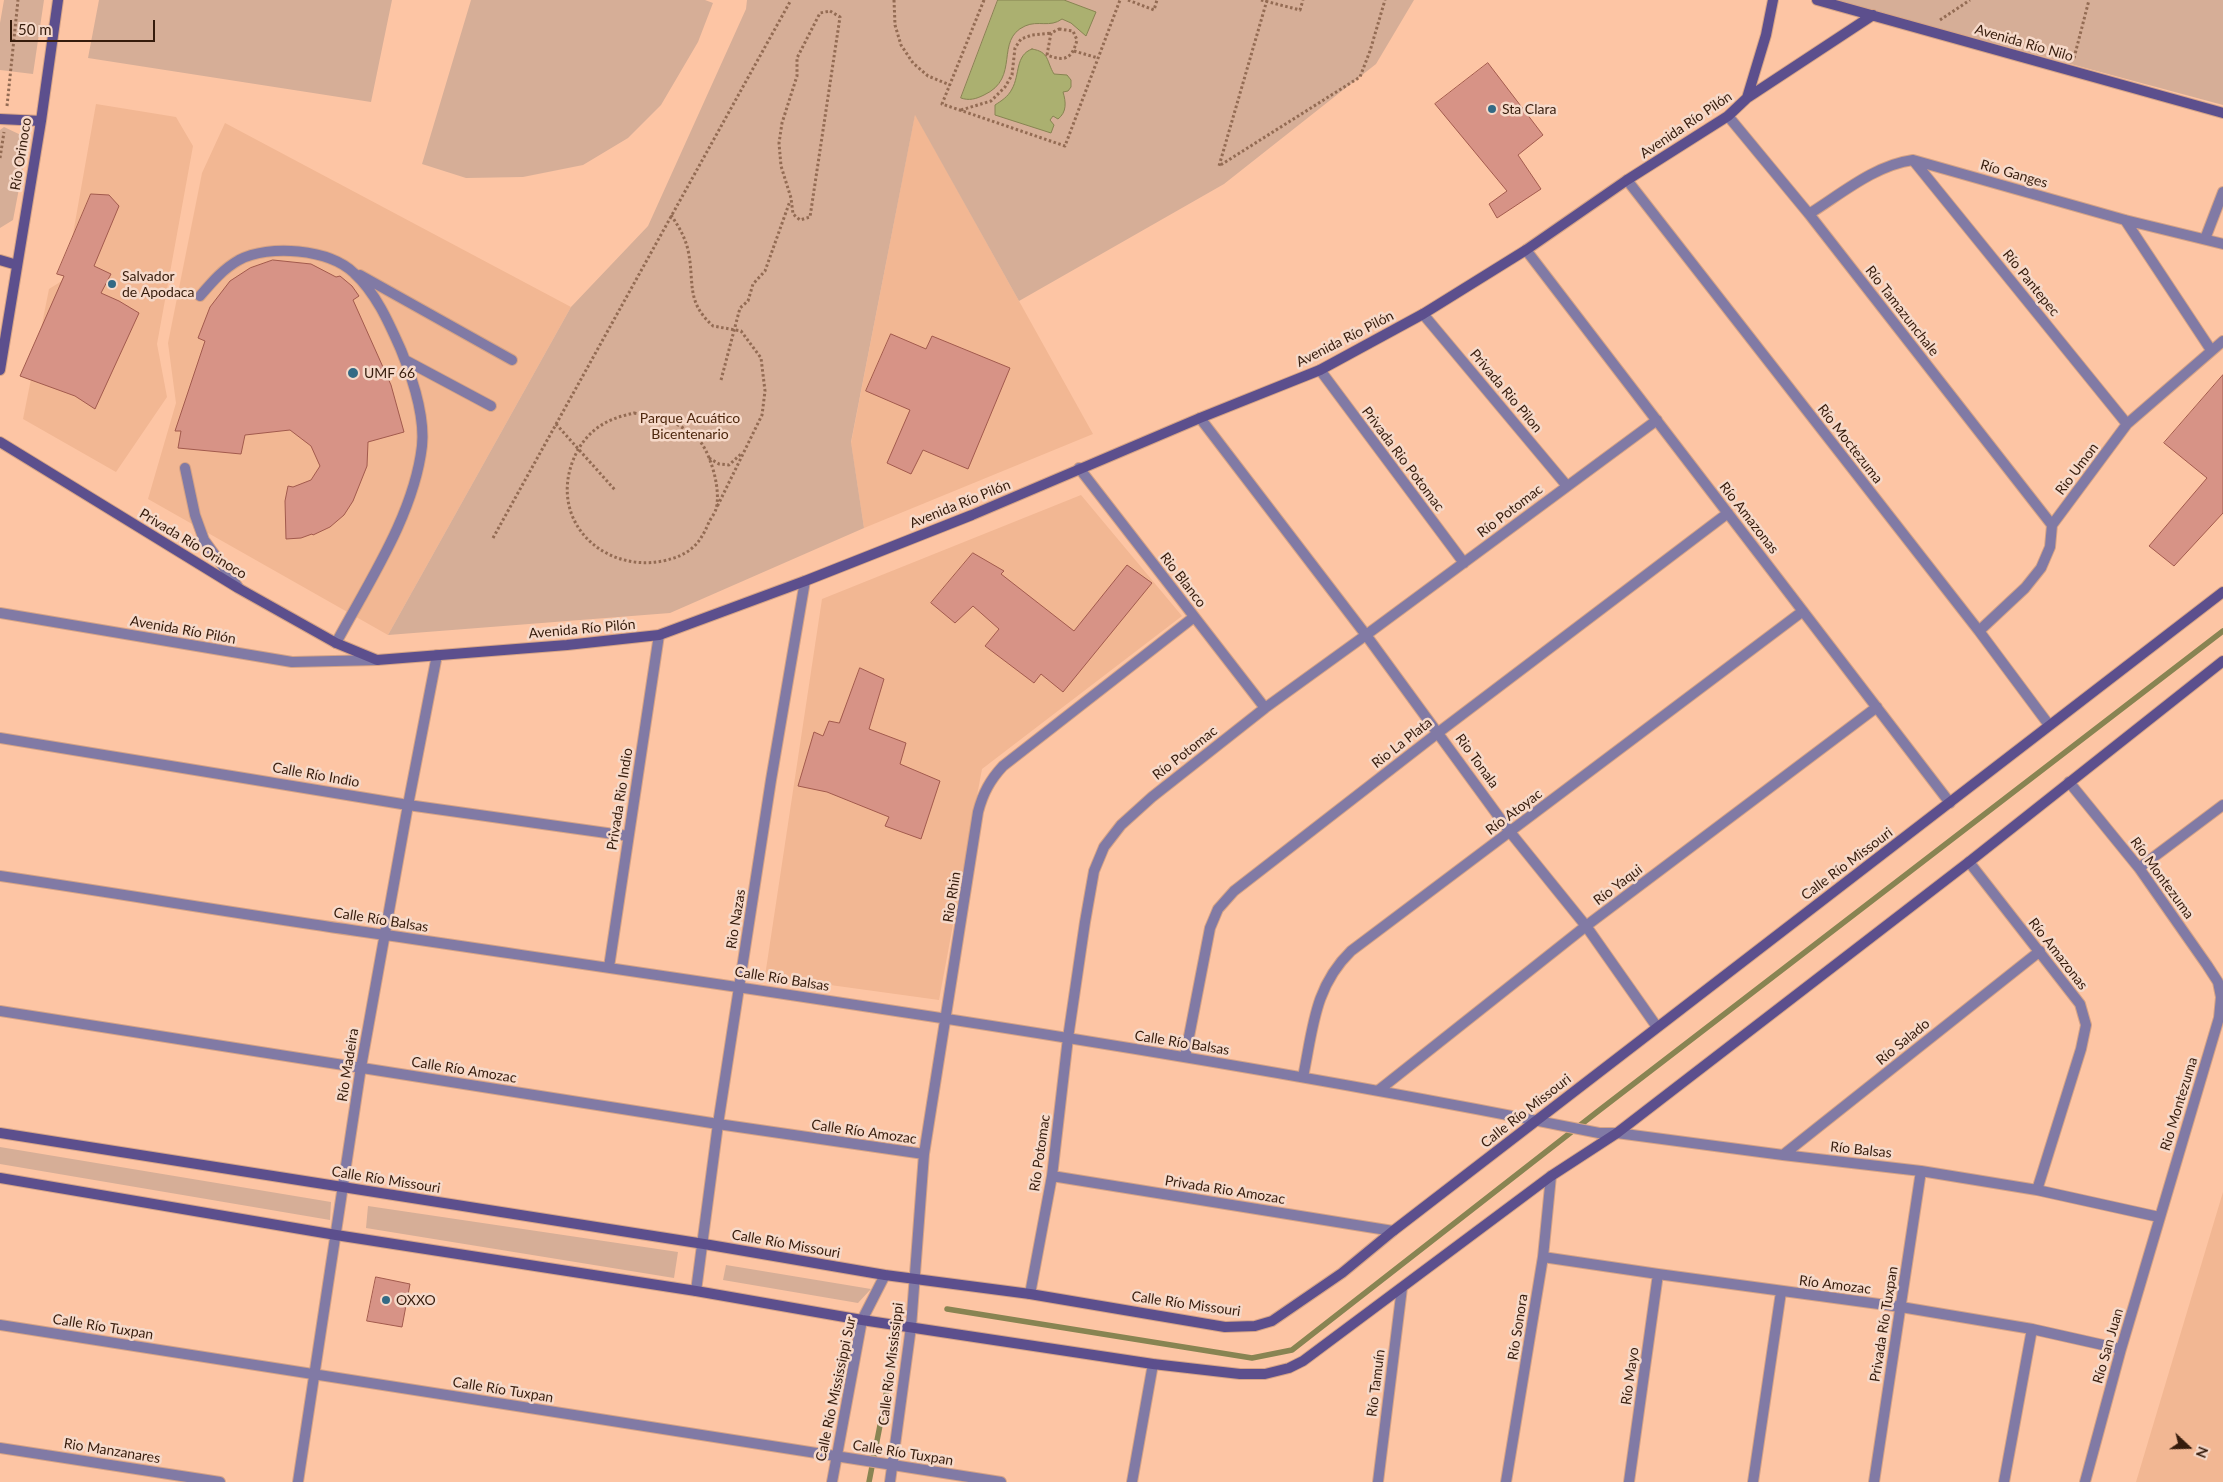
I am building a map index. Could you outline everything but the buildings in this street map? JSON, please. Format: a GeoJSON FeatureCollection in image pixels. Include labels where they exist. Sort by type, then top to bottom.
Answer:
{"type":"FeatureCollection","features":[{"type":"Feature","properties":{"kind":"street","name":"Río Orinoco"},"geometry":{"type":"LineString","coordinates":[[0,370],[41,121],[58,0]]}},
{"type":"Feature","properties":{"kind":"street","name":"Avenida Río Pilón"},"geometry":{"type":"LineString","coordinates":[[0,613],[292,662],[377,660],[659,635],[806,581],[972,515],[1079,468],[1320,370],[1423,314],[1526,250],[1627,180],[1728,116],[1747,98],[1766,35],[1773,0]]}},
{"type":"Feature","properties":{"kind":"street","name":"Avenida Río Nilo"},"geometry":{"type":"LineString","coordinates":[[1816,0],[2223,113]]}},
{"type":"Feature","properties":{"kind":"street"},"geometry":{"type":"LineString","coordinates":[[1747,98],[1873,15]]}},
{"type":"Feature","properties":{"kind":"street","name":"Río Tamazunchale"},"geometry":{"type":"LineString","coordinates":[[1728,116],[1809,214],[2052,525]]}},
{"type":"Feature","properties":{"kind":"street"},"geometry":{"type":"LineString","coordinates":[[3,119],[41,121]]}},
{"type":"Feature","properties":{"kind":"street","name":"Río Ganges"},"geometry":{"type":"LineString","coordinates":[[1809,214],[1885,167],[1914,160],[2125,220],[2223,244]]}},
{"type":"Feature","properties":{"kind":"street","name":"Río Pantepec"},"geometry":{"type":"LineString","coordinates":[[1914,160],[2128,424]]}},
{"type":"Feature","properties":{"kind":"street","name":"Río Moctezuma"},"geometry":{"type":"LineString","coordinates":[[1627,180],[2049,725]]}},
{"type":"Feature","properties":{"kind":"street"},"geometry":{"type":"LineString","coordinates":[[2205,239],[2223,192]]}},
{"type":"Feature","properties":{"kind":"street"},"geometry":{"type":"LineString","coordinates":[[2125,220],[2211,350]]}},
{"type":"Feature","properties":{"kind":"street","name":"Río Amazonas"},"geometry":{"type":"LineString","coordinates":[[1526,250],[1950,803]]}},
{"type":"Feature","properties":{"kind":"street"},"geometry":{"type":"LineString","coordinates":[[200,296],[218,275],[240,260],[268,251],[308,253],[333,260],[512,360]]}},
{"type":"Feature","properties":{"kind":"street"},"geometry":{"type":"LineString","coordinates":[[0,260],[17,265]]}},
{"type":"Feature","properties":{"kind":"street"},"geometry":{"type":"LineString","coordinates":[[336,643],[399,523],[416,482],[422,444],[413,381],[405,360],[376,299],[354,272]]}},
{"type":"Feature","properties":{"kind":"street","name":"Privada Rio Pilon"},"geometry":{"type":"LineString","coordinates":[[1423,314],[1567,486]]}},
{"type":"Feature","properties":{"kind":"street","name":"Rio Umon"},"geometry":{"type":"LineString","coordinates":[[1978,631],[2025,588],[2041,568],[2050,547],[2052,525],[2128,424],[2223,341]]}},
{"type":"Feature","properties":{"kind":"street"},"geometry":{"type":"LineString","coordinates":[[405,360],[491,406]]}},
{"type":"Feature","properties":{"kind":"street","name":"Privada Rio Potomac"},"geometry":{"type":"LineString","coordinates":[[1320,370],[1464,563]]}},
{"type":"Feature","properties":{"kind":"street","name":"Rio Tonala"},"geometry":{"type":"LineString","coordinates":[[1200,418],[1439,732],[1510,832],[1586,926],[1657,1027]]}},
{"type":"Feature","properties":{"kind":"street","name":"Río Potomac"},"geometry":{"type":"LineString","coordinates":[[1030,1294],[1052,1176],[1068,1038],[1094,871],[1104,847],[1121,825],[1152,797],[1265,708],[1656,420]]}},
{"type":"Feature","properties":{"kind":"street","name":"Privada Río Orinoco"},"geometry":{"type":"LineString","coordinates":[[0,442],[238,588],[336,643],[377,660]]}},
{"type":"Feature","properties":{"kind":"street"},"geometry":{"type":"LineString","coordinates":[[185,468],[195,515],[204,540],[238,588]]}},
{"type":"Feature","properties":{"kind":"street","name":"Rio Blanco"},"geometry":{"type":"LineString","coordinates":[[1079,468],[1265,708]]}},
{"type":"Feature","properties":{"kind":"street","name":"Rio La Plata"},"geometry":{"type":"LineString","coordinates":[[1185,1057],[1210,928],[1218,909],[1234,892],[1439,732],[1728,513]]}},
{"type":"Feature","properties":{"kind":"street","name":"Rio Nazas"},"geometry":{"type":"LineString","coordinates":[[696,1291],[704,1244],[718,1124],[771,780],[806,581]]}},
{"type":"Feature","properties":{"kind":"street","name":"Calle Río Missouri"},"geometry":{"type":"LineString","coordinates":[[0,1133],[704,1244],[885,1275],[1030,1294],[1225,1327],[1255,1326],[1272,1321],[1290,1311],[1342,1273],[1393,1231],[2223,592]]}},
{"type":"Feature","properties":{"kind":"street","name":"Río Atoyac"},"geometry":{"type":"LineString","coordinates":[[1303,1077],[1320,998],[1337,965],[1351,951],[1803,611]]}},
{"type":"Feature","properties":{"kind":"street","name":"Rio Rhin"},"geometry":{"type":"LineString","coordinates":[[915,1278],[924,1154],[947,1019],[978,812],[983,795],[990,780],[1003,766],[1194,617]]}},
{"type":"Feature","properties":{"kind":"street","name":"Privada Rio Indio"},"geometry":{"type":"LineString","coordinates":[[609,967],[659,635]]}},
{"type":"Feature","properties":{"kind":"street","name":"Río Madeira"},"geometry":{"type":"LineString","coordinates":[[298,1482],[361,1067],[436,655]]}},
{"type":"Feature","properties":{"kind":"street"},"geometry":{"type":"LineString","coordinates":[[0,1178],[336,1236],[696,1291],[862,1320],[1153,1364],[1240,1374],[1265,1374],[1289,1368],[1316,1352],[1551,1176],[1616,1132],[1968,862],[2223,661]]}},
{"type":"Feature","properties":{"kind":"street","name":"Río Yaqui"},"geometry":{"type":"LineString","coordinates":[[1379,1090],[1586,926],[1877,707]]}},
{"type":"Feature","properties":{"kind":"street","name":"Calle Río Indio"},"geometry":{"type":"LineString","coordinates":[[0,738],[408,805],[628,836]]}},
{"type":"Feature","properties":{"kind":"street","name":"Río Montezuma"},"geometry":{"type":"LineString","coordinates":[[2069,782],[2139,868],[2218,982],[2221,997]]}},
{"type":"Feature","properties":{"kind":"street"},"geometry":{"type":"LineString","coordinates":[[2139,868],[2223,805]]}},
{"type":"Feature","properties":{"kind":"street","name":"Río Amazonas"},"geometry":{"type":"LineString","coordinates":[[1968,862],[2080,1004],[2086,1025],[2081,1049],[2037,1190]]}},
{"type":"Feature","properties":{"kind":"street","name":"Calle Río Balsas"},"geometry":{"type":"LineString","coordinates":[[0,876],[384,935],[740,986],[1068,1038],[1379,1090],[1558,1125]]}},
{"type":"Feature","properties":{"kind":"street","name":"Río Salado"},"geometry":{"type":"LineString","coordinates":[[1784,1155],[2040,951]]}},
{"type":"Feature","properties":{"kind":"street","name":"Rio Montezuma"},"geometry":{"type":"LineString","coordinates":[[2160,1217],[2219,1018],[2221,997]]}},
{"type":"Feature","properties":{"kind":"street","name":"Calle Río Amozac"},"geometry":{"type":"LineString","coordinates":[[0,1011],[718,1124],[924,1154]]}},
{"type":"Feature","properties":{"kind":"street","name":"Río Balsas"},"geometry":{"type":"LineString","coordinates":[[1558,1125],[1599,1133],[1616,1132],[1784,1155],[1921,1171],[2037,1190],[2160,1217]]}},
{"type":"Feature","properties":{"kind":"street","name":"Privada Río Tuxpan"},"geometry":{"type":"LineString","coordinates":[[1874,1482],[1921,1171]]}},
{"type":"Feature","properties":{"kind":"street","name":"Privada Rio Amozac"},"geometry":{"type":"LineString","coordinates":[[1052,1176],[1393,1231]]}},
{"type":"Feature","properties":{"kind":"street","name":"Río Sonora"},"geometry":{"type":"LineString","coordinates":[[1506,1482],[1543,1257],[1551,1176]]}},
{"type":"Feature","properties":{"kind":"street","name":"Río San Juan"},"geometry":{"type":"LineString","coordinates":[[2085,1482],[2121,1349],[2160,1217]]}},
{"type":"Feature","properties":{"kind":"street","name":"Río Amozac"},"geometry":{"type":"LineString","coordinates":[[1543,1257],[1781,1292],[1901,1307],[2032,1329],[2121,1349]]}},
{"type":"Feature","properties":{"kind":"street","name":"Río Mayo"},"geometry":{"type":"LineString","coordinates":[[1629,1482],[1658,1274]]}},
{"type":"Feature","properties":{"kind":"street","name":"Calle Río Mississippi Sur"},"geometry":{"type":"LineString","coordinates":[[832,1482],[862,1320],[885,1275]]}},
{"type":"Feature","properties":{"kind":"street","name":"Calle Río Mississippi"},"geometry":{"type":"LineString","coordinates":[[890,1482],[911,1327],[915,1278]]}},
{"type":"Feature","properties":{"kind":"street","name":"Río Tamuín"},"geometry":{"type":"LineString","coordinates":[[1378,1482],[1402,1288]]}},
{"type":"Feature","properties":{"kind":"street"},"geometry":{"type":"LineString","coordinates":[[1753,1482],[1781,1292]]}},
{"type":"Feature","properties":{"kind":"street","name":"Calle Río Tuxpan"},"geometry":{"type":"LineString","coordinates":[[0,1325],[1001,1482]]}},
{"type":"Feature","properties":{"kind":"street"},"geometry":{"type":"LineString","coordinates":[[2004,1482],[2032,1329]]}},
{"type":"Feature","properties":{"kind":"street"},"geometry":{"type":"LineString","coordinates":[[1132,1482],[1153,1364]]}},
{"type":"Feature","properties":{"kind":"street","name":"Rio Manzanares"},"geometry":{"type":"LineString","coordinates":[[0,1448],[220,1482]]}},
{"type":"Feature","properties":{"kind":"path"},"geometry":{"type":"LineString","coordinates":[[0,158],[18,0]]}},
{"type":"Feature","properties":{"kind":"path"},"geometry":{"type":"LineString","coordinates":[[493,538],[790,0]]}},
{"type":"Feature","properties":{"kind":"path"},"geometry":{"type":"LineString","coordinates":[[894,0],[895,25],[902,45],[909,57],[928,76],[950,85]]}},
{"type":"Feature","properties":{"kind":"path"},"geometry":{"type":"LineString","coordinates":[[984,0],[942,104],[1065,146],[1120,0]]}},
{"type":"Feature","properties":{"kind":"path"},"geometry":{"type":"LineString","coordinates":[[1128,0],[1154,10],[1157,0]]}},
{"type":"Feature","properties":{"kind":"path"},"geometry":{"type":"LineString","coordinates":[[1261,0],[1300,10],[1303,0]]}},
{"type":"Feature","properties":{"kind":"path"},"geometry":{"type":"LineString","coordinates":[[1266,1],[1219,166],[1360,77],[1370,51],[1384,0]]}},
{"type":"Feature","properties":{"kind":"path"},"geometry":{"type":"LineString","coordinates":[[1935,23],[1970,0]]}},
{"type":"Feature","properties":{"kind":"path"},"geometry":{"type":"LineString","coordinates":[[2074,60],[2089,0]]}},
{"type":"Feature","properties":{"kind":"path"},"geometry":{"type":"LineString","coordinates":[[721,380],[728,347],[740,308],[748,301],[753,284],[765,271],[791,198],[781,166],[779,143],[782,123],[797,76],[797,58],[820,13],[830,11],[840,18],[810,217],[800,220],[792,214],[791,198]]}},
{"type":"Feature","properties":{"kind":"path"},"geometry":{"type":"LineString","coordinates":[[961,110],[991,101],[1005,87],[1012,75],[1015,48],[1021,39],[1032,35],[1051,33],[1060,29],[1073,31],[1077,40],[1074,51],[1068,58],[1058,60],[1046,55],[1051,33]]}},
{"type":"Feature","properties":{"kind":"path"},"geometry":{"type":"LineString","coordinates":[[1074,51],[1098,58]]}},
{"type":"Feature","properties":{"kind":"path"},"geometry":{"type":"LineString","coordinates":[[671,215],[682,231],[688,250],[691,288],[697,306],[713,326],[741,331],[761,358],[765,391],[762,415],[701,542],[688,552],[670,559],[647,564],[626,561],[607,554],[588,540],[574,523],[566,495],[567,474],[578,448],[592,432],[609,420],[634,413],[664,418],[701,442],[716,483],[716,508]]}},
{"type":"Feature","properties":{"kind":"path"},"geometry":{"type":"LineString","coordinates":[[556,424],[615,490]]}},
{"type":"Feature","properties":{"kind":"path"},"geometry":{"type":"LineString","coordinates":[[708,457],[719,464],[729,464],[744,451]]}},
{"type":"Feature","properties":{"kind":"shaded area"},"geometry":{"type":"Polygon","coordinates":[[[998,0],[1064,0],[1096,12],[1086,36],[1071,23],[1062,19],[1048,24],[1030,24],[1025,26],[1016,32],[1011,40],[1002,79],[995,88],[975,98],[961,98],[998,0]]]}},
{"type":"Feature","properties":{"kind":"shaded area"},"geometry":{"type":"Polygon","coordinates":[[[1032,49],[1038,50],[1045,55],[1054,74],[1067,75],[1071,80],[1071,87],[1068,91],[1063,92],[1065,103],[1063,113],[1058,119],[1053,116],[1050,120],[1054,125],[1051,133],[995,115],[995,105],[1010,92],[1020,61],[1032,49]]]}},
{"type":"Feature","properties":{"kind":"shaded area","name":"Salvador de Apodaca"},"geometry":{"type":"Polygon","coordinates":[[[96,104],[176,117],[193,146],[157,344],[167,397],[116,472],[23,419],[49,289],[65,279],[96,104]]]}},
{"type":"Feature","properties":{"kind":"shaded area"},"geometry":{"type":"Polygon","coordinates":[[[915,114],[1093,434],[864,528],[851,443],[915,114]]]}},
{"type":"Feature","properties":{"kind":"shaded area","name":"UMF 66"},"geometry":{"type":"Polygon","coordinates":[[[225,123],[571,307],[388,635],[148,499],[176,403],[168,343],[202,173],[225,123]]]}},
{"type":"Feature","properties":{"kind":"shaded area"},"geometry":{"type":"Polygon","coordinates":[[[1081,495],[1182,616],[982,769],[939,1000],[765,976],[822,599],[1081,495]]]}},
{"type":"Feature","properties":{"kind":"shaded area"},"geometry":{"type":"Polygon","coordinates":[[[2223,1192],[2223,1482],[2136,1482],[2223,1192]]]}},
{"type":"Feature","properties":{"kind":"green space"},"geometry":{"type":"Polygon","coordinates":[[[4,0],[44,0],[33,74],[0,70],[0,23],[4,0]]]}},
{"type":"Feature","properties":{"kind":"green space"},"geometry":{"type":"Polygon","coordinates":[[[99,0],[392,0],[371,102],[88,58],[99,0]]]}},
{"type":"Feature","properties":{"kind":"green space"},"geometry":{"type":"Polygon","coordinates":[[[471,0],[705,0],[713,3],[698,42],[661,105],[628,138],[583,165],[523,177],[466,178],[422,164],[471,0]]]}},
{"type":"Feature","properties":{"kind":"green space","name":"Parque Acuático Bicentenario"},"geometry":{"type":"Polygon","coordinates":[[[747,0],[1414,0],[1376,64],[1224,184],[1019,301],[915,115],[851,442],[864,528],[670,613],[388,635],[571,307],[648,226],[746,9],[747,0]]]}},
{"type":"Feature","properties":{"kind":"green space"},"geometry":{"type":"Polygon","coordinates":[[[1833,0],[2223,0],[2223,105],[1833,0]]]}},
{"type":"Feature","properties":{"kind":"green space"},"geometry":{"type":"Polygon","coordinates":[[[4,127],[23,136],[26,152],[13,220],[0,228],[0,130],[4,127]]]}},
{"type":"Feature","properties":{"kind":"green space"},"geometry":{"type":"Polygon","coordinates":[[[0,1147],[331,1202],[330,1220],[0,1164],[0,1147]]]}},
{"type":"Feature","properties":{"kind":"green space"},"geometry":{"type":"Polygon","coordinates":[[[368,1206],[678,1252],[674,1278],[366,1228],[368,1206]]]}},
{"type":"Feature","properties":{"kind":"green space"},"geometry":{"type":"Polygon","coordinates":[[[726,1265],[871,1289],[858,1303],[723,1280],[726,1265]]]}},
{"type":"Feature","properties":{"kind":"waterway"},"geometry":{"type":"LineString","coordinates":[[947,1309],[1252,1358],[1292,1350],[1597,1112],[2223,631]]}},
{"type":"Feature","properties":{"kind":"waterway"},"geometry":{"type":"LineString","coordinates":[[869,1482],[895,1348]]}},
{"type":"Feature","properties":{"kind":"place","name":"Sta Clara"},"geometry":{"type":"Point","coordinates":[1492,109]}},
{"type":"Feature","properties":{"kind":"place","name":"Salvador de Apodaca"},"geometry":{"type":"Point","coordinates":[112,284]}},
{"type":"Feature","properties":{"kind":"place","name":"UMF 66"},"geometry":{"type":"Point","coordinates":[353,373]}},
{"type":"Feature","properties":{"kind":"place","name":"OXXO"},"geometry":{"type":"Point","coordinates":[386,1300]}}]}
